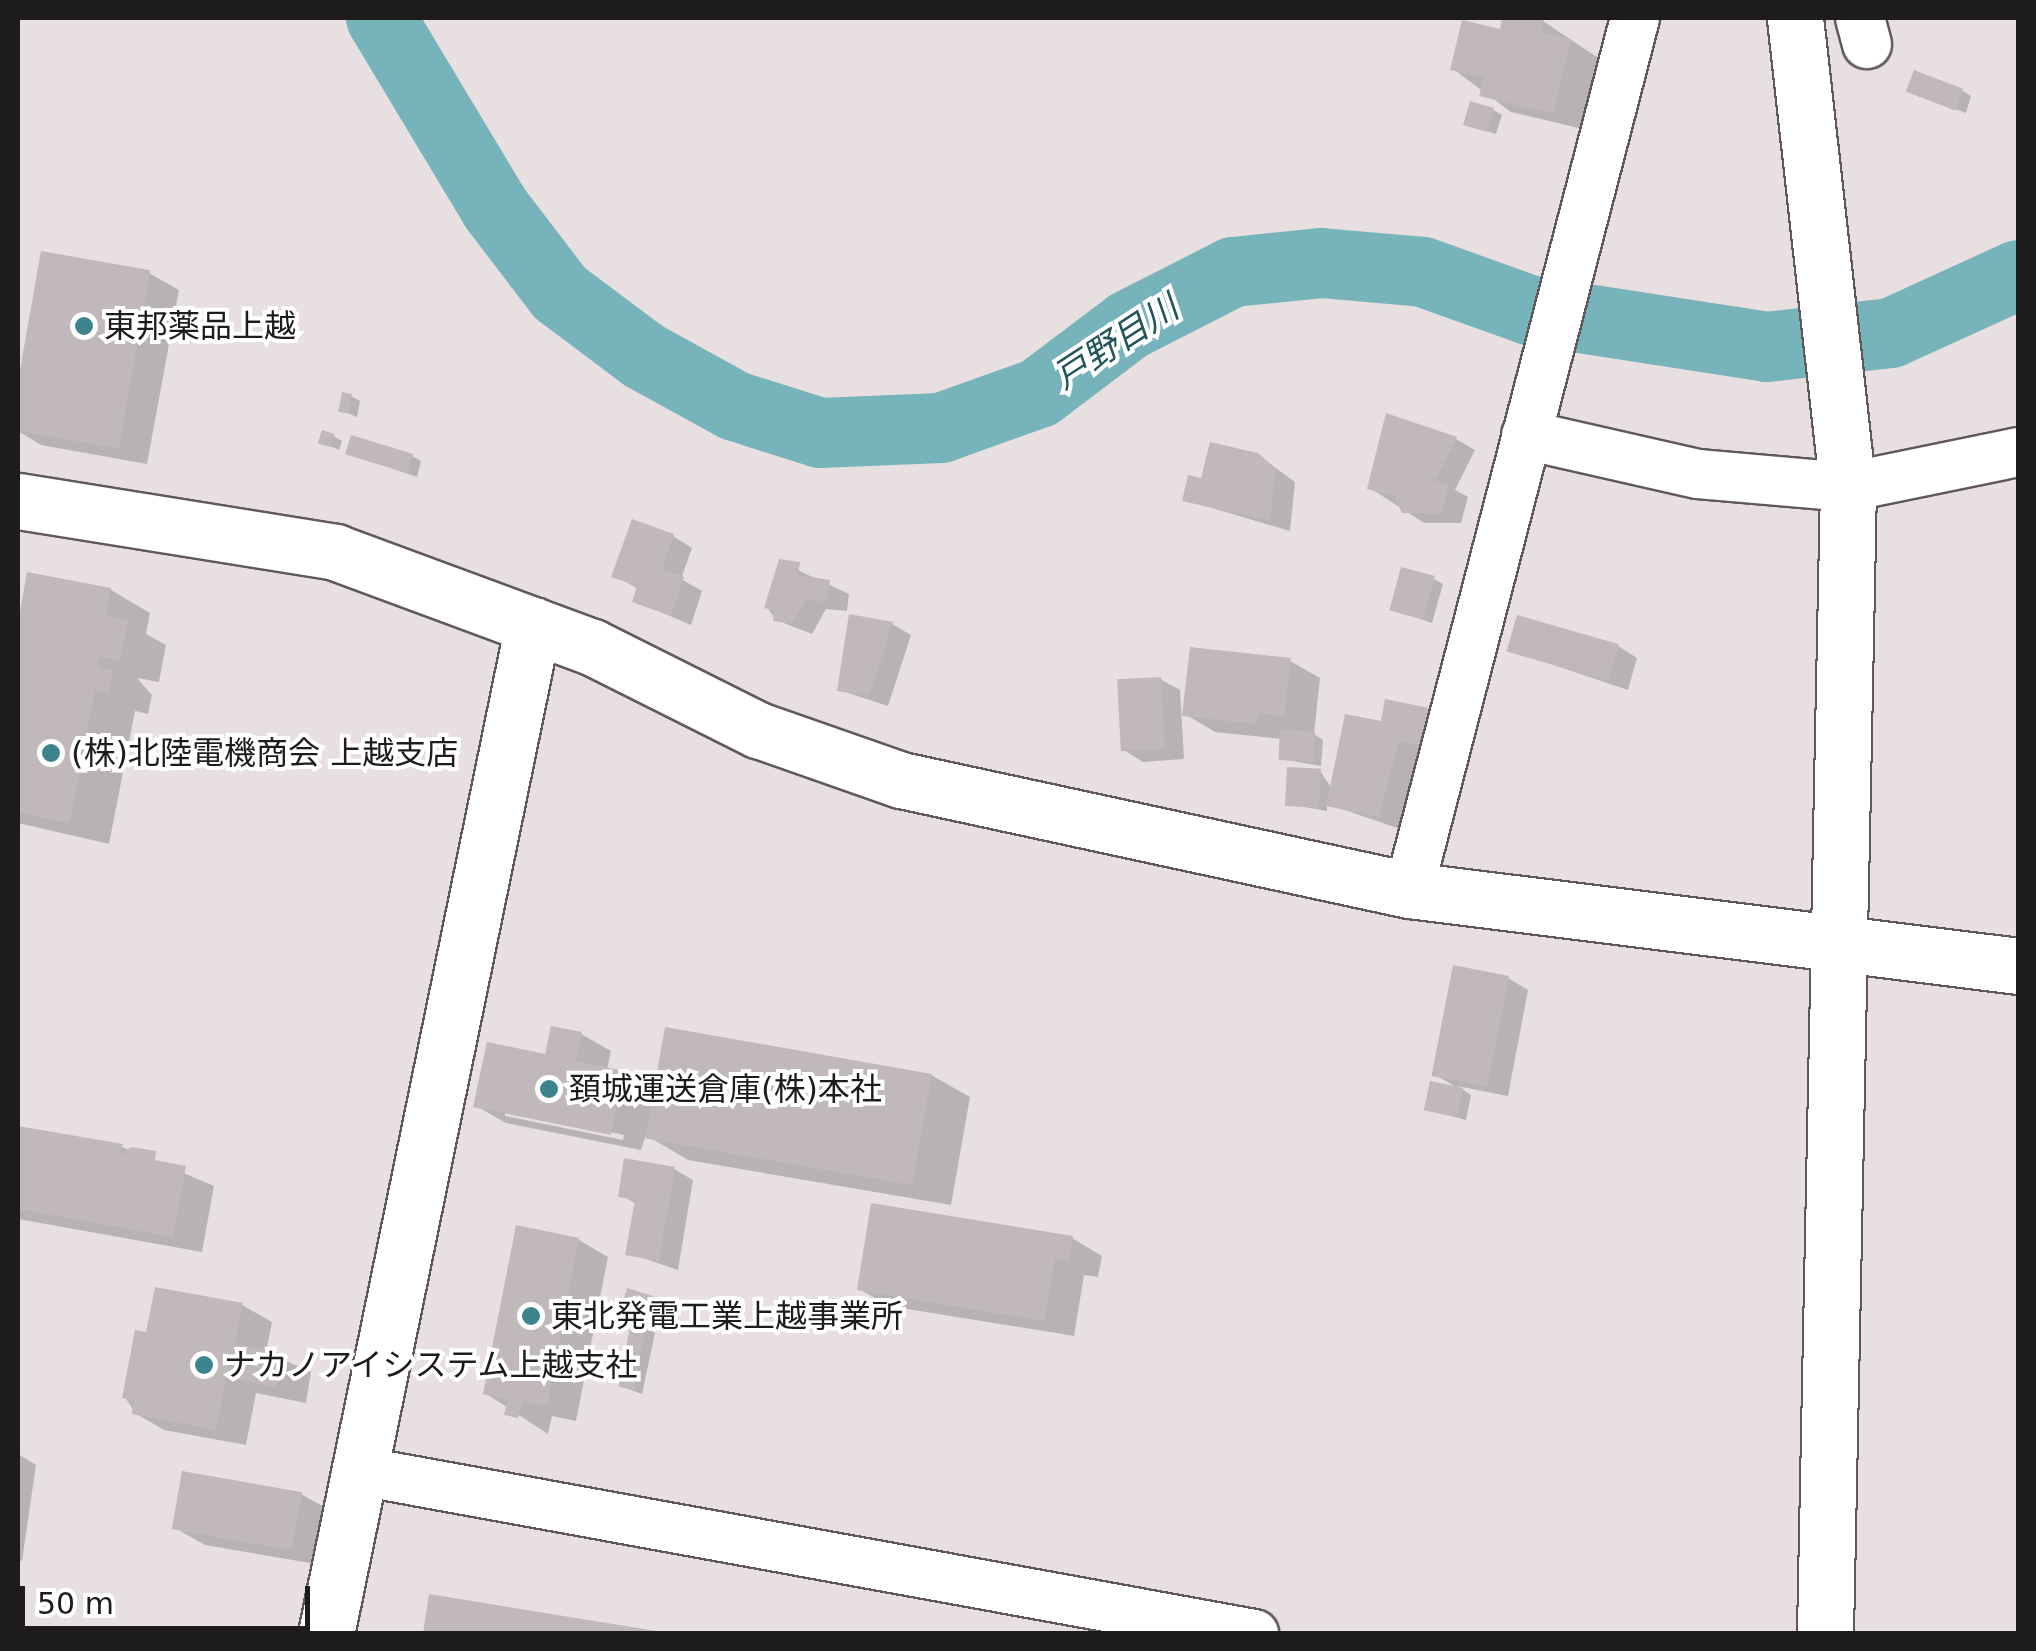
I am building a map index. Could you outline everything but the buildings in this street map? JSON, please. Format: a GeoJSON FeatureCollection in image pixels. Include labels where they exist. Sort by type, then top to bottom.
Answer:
{"type":"FeatureCollection","features":[{"type":"Feature","properties":{"kind":"street"},"geometry":{"type":"LineString","coordinates":[[1409,890],[1635,18]]}},
{"type":"Feature","properties":{"kind":"street"},"geometry":{"type":"LineString","coordinates":[[1795,18],[1820,193],[1846,465],[1833,936],[1825,1634]]}},
{"type":"Feature","properties":{"kind":"street"},"geometry":{"type":"LineString","coordinates":[[1528,427],[1698,474],[2018,452]]}},
{"type":"Feature","properties":{"kind":"street"},"geometry":{"type":"LineString","coordinates":[[18,501],[335,552],[532,625],[758,730],[901,780],[1409,890],[1833,936],[2018,966]]}},
{"type":"Feature","properties":{"kind":"street"},"geometry":{"type":"LineString","coordinates":[[326,1634],[532,625]]}},
{"type":"Feature","properties":{"kind":"street"},"geometry":{"type":"LineString","coordinates":[[360,1471],[1254,1634]]}},
{"type":"Feature","properties":{"kind":"waterway","name":"戸野目川"},"geometry":{"type":"LineString","coordinates":[[381,18],[495,208],[560,293],[644,356],[735,406],[820,433],[941,428],[1039,393],[1129,325],[1233,272],[1321,263],[1423,272],[1529,310],[1767,347],[1891,333],[2018,275]]}},
{"type":"Feature","properties":{"kind":"place","name":"東邦薬品上越"},"geometry":{"type":"Point","coordinates":[84,326]}},
{"type":"Feature","properties":{"kind":"place","name":"(株)北陸電機商会 上越支店"},"geometry":{"type":"Point","coordinates":[51,753]}},
{"type":"Feature","properties":{"kind":"place","name":"頚城運送倉庫(株)本社"},"geometry":{"type":"Point","coordinates":[549,1089]}},
{"type":"Feature","properties":{"kind":"place","name":"東北発電工業上越事業所"},"geometry":{"type":"Point","coordinates":[531,1316]}},
{"type":"Feature","properties":{"kind":"place","name":"ナカノアイシステム上越支社"},"geometry":{"type":"Point","coordinates":[204,1365]}}]}
